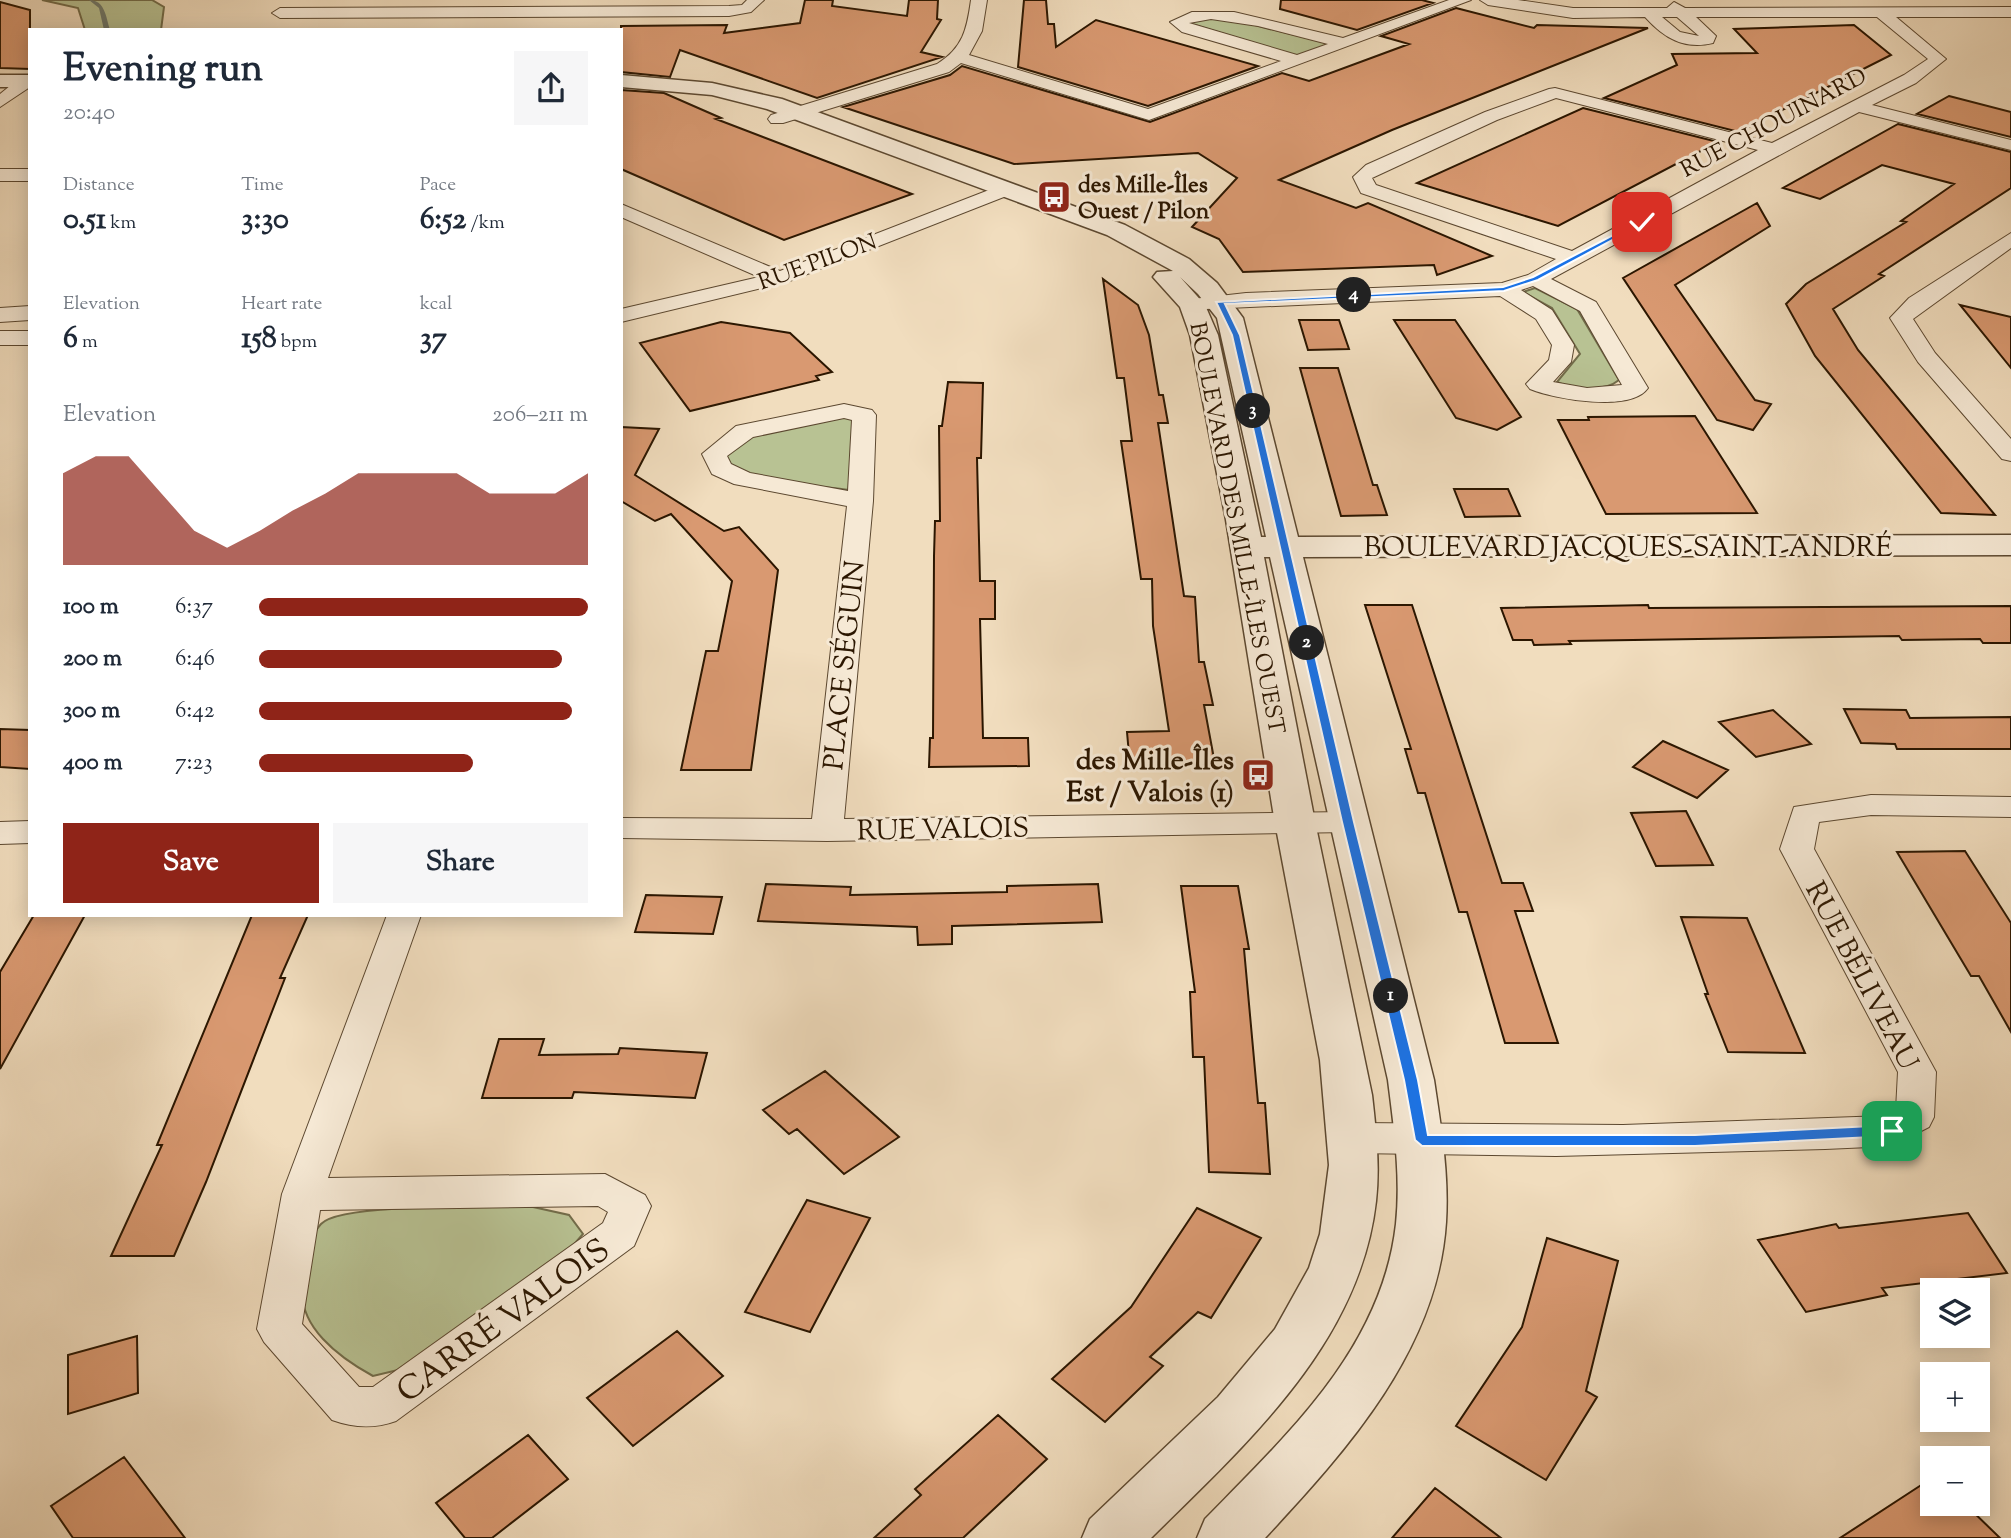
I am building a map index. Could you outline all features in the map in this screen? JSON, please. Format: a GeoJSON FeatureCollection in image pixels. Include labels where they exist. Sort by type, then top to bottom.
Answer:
{"type":"FeatureCollection","features":[{"type":"Feature","properties":{"kind":"street"},"geometry":{"type":"LineString","coordinates":[[277,28],[277,7],[729,11],[746,9],[756,0]]}},
{"type":"Feature","properties":{"kind":"street"},"geometry":{"type":"LineString","coordinates":[[788,116],[943,68],[961,58],[973,40],[979,0]]}},
{"type":"Feature","properties":{"kind":"street"},"geometry":{"type":"LineString","coordinates":[[961,58],[1149,115],[1463,0]]}},
{"type":"Feature","properties":{"kind":"street"},"geometry":{"type":"LineString","coordinates":[[1488,0],[1573,13],[2011,12]]}},
{"type":"Feature","properties":{"kind":"street"},"geometry":{"type":"LineString","coordinates":[[1649,13],[1671,37],[1697,42],[1707,40],[1708,36],[1666,0]]}},
{"type":"Feature","properties":{"kind":"street"},"geometry":{"type":"LineString","coordinates":[[1299,61],[1188,29],[1178,22],[1186,14],[1224,12],[1345,44]]}},
{"type":"Feature","properties":{"kind":"street","name":"RUE CHOUINARD"},"geometry":{"type":"LineString","coordinates":[[1192,305],[1504,289],[1535,279],[1577,259],[1774,149],[1910,79],[1938,59],[1880,12]]}},
{"type":"Feature","properties":{"kind":"street","name":"BOULEVARD DES MILLE-ÎLES OUEST"},"geometry":{"type":"LineString","coordinates":[[623,80],[712,89],[997,193],[1143,241],[1194,274],[1220,302],[1236,335],[1348,822],[1411,1080],[1422,1140],[1424,1196],[1417,1260],[1383,1350],[1325,1434],[1226,1538]]}},
{"type":"Feature","properties":{"kind":"street","name":"BOULEVARD DES MILLE-ÎLES OUEST"},"geometry":{"type":"LineString","coordinates":[[623,90],[704,99],[788,116]]}},
{"type":"Feature","properties":{"kind":"street"},"geometry":{"type":"LineString","coordinates":[[1577,259],[1368,189],[1362,177],[1373,169],[1491,116],[1555,93],[1774,149]]}},
{"type":"Feature","properties":{"kind":"street"},"geometry":{"type":"LineString","coordinates":[[1858,107],[2011,145]]}},
{"type":"Feature","properties":{"kind":"street"},"geometry":{"type":"LineString","coordinates":[[0,175],[28,175]]}},
{"type":"Feature","properties":{"kind":"street","name":"BOULEVARD DES MILLE-ÎLES OUEST"},"geometry":{"type":"LineString","coordinates":[[997,193],[1100,239],[1165,276],[1192,305],[1204,335],[1295,822],[1342,1054],[1354,1138],[1352,1205],[1344,1239],[1335,1267],[1304,1332],[1261,1388],[1111,1538]]}},
{"type":"Feature","properties":{"kind":"street","name":"RUE PILON"},"geometry":{"type":"LineString","coordinates":[[623,316],[780,278],[997,193]]}},
{"type":"Feature","properties":{"kind":"street"},"geometry":{"type":"LineString","coordinates":[[623,211],[780,278]]}},
{"type":"Feature","properties":{"kind":"street"},"geometry":{"type":"LineString","coordinates":[[2011,239],[1917,303],[1901,318],[1926,358],[2011,454]]}},
{"type":"Feature","properties":{"kind":"street"},"geometry":{"type":"LineString","coordinates":[[1504,289],[1544,315],[1563,345],[1560,362],[1538,384],[1553,391],[1574,393],[1622,393],[1636,388],[1588,307],[1535,279]]}},
{"type":"Feature","properties":{"kind":"street"},"geometry":{"type":"LineString","coordinates":[[0,315],[28,313]]}},
{"type":"Feature","properties":{"kind":"street"},"geometry":{"type":"LineString","coordinates":[[0,338],[28,338]]}},
{"type":"Feature","properties":{"kind":"street","name":"PLACE SÉGUIN"},"geometry":{"type":"LineString","coordinates":[[827,830],[860,500],[864,415],[844,411],[745,431],[714,454],[721,469],[743,478],[860,500]]}},
{"type":"Feature","properties":{"kind":"street","name":"BOULEVARD JACQUES-SAINT-ANDRÉ"},"geometry":{"type":"LineString","coordinates":[[1287,559],[2011,545]]}},
{"type":"Feature","properties":{"kind":"street","name":"BOULEVARD JACQUES-SAINT-ANDRÉ"},"geometry":{"type":"LineString","coordinates":[[1247,559],[2011,568]]}},
{"type":"Feature","properties":{"kind":"street","name":"RUE BÉLIVEAU"},"geometry":{"type":"LineString","coordinates":[[1354,1138],[1695,1141],[1892,1131],[1915,1117],[1917,1072],[1797,849],[1805,814],[1871,805],[2011,807]]}},
{"type":"Feature","properties":{"kind":"street","name":"RUE VALOIS"},"geometry":{"type":"LineString","coordinates":[[623,828],[827,830],[1348,822]]}},
{"type":"Feature","properties":{"kind":"street"},"geometry":{"type":"LineString","coordinates":[[0,833],[28,832]]}},
{"type":"Feature","properties":{"kind":"street","name":"CARRÉ VALOIS"},"geometry":{"type":"LineString","coordinates":[[302,1194],[605,1190],[631,1206],[619,1234],[380,1407],[348,1406],[279,1329],[302,1194],[403,917]]}},
{"type":"Feature","properties":{"kind":"green space"},"geometry":{"type":"Polygon","coordinates":[[[42,0],[152,0],[164,7],[161,28],[84,28],[78,8],[42,0]]]}},
{"type":"Feature","properties":{"kind":"green space"},"geometry":{"type":"Polygon","coordinates":[[[1211,14],[1331,44],[1297,56],[1188,23],[1211,14]]]}},
{"type":"Feature","properties":{"kind":"green space"},"geometry":{"type":"Polygon","coordinates":[[[1535,288],[1577,309],[1619,380],[1597,388],[1571,387],[1557,382],[1580,354],[1552,308],[1523,292],[1535,288]]]}},
{"type":"Feature","properties":{"kind":"green space"},"geometry":{"type":"Polygon","coordinates":[[[838,416],[854,419],[849,490],[762,478],[731,465],[721,456],[750,433],[838,416]]]}},
{"type":"Feature","properties":{"kind":"green space"},"geometry":{"type":"Polygon","coordinates":[[[533,1207],[569,1215],[583,1234],[563,1257],[402,1369],[373,1376],[360,1369],[323,1339],[306,1314],[303,1284],[312,1237],[321,1224],[334,1217],[387,1209],[533,1207]]]}},
{"type":"Feature","properties":{"kind":"building"},"geometry":{"type":"Polygon","coordinates":[[[805,0],[833,0],[832,6],[907,16],[909,0],[938,0],[937,19],[941,20],[921,52],[942,57],[817,98],[680,50],[670,77],[623,72],[621,26],[727,25],[724,33],[800,23],[805,0]]]}},
{"type":"Feature","properties":{"kind":"building"},"geometry":{"type":"Polygon","coordinates":[[[1024,0],[1046,0],[1048,24],[1054,24],[1056,47],[1096,20],[1258,66],[1148,106],[1018,67],[1024,0]]]}},
{"type":"Feature","properties":{"kind":"building"},"geometry":{"type":"Polygon","coordinates":[[[1281,0],[1422,0],[1433,3],[1357,30],[1280,9],[1281,0]]]}},
{"type":"Feature","properties":{"kind":"building"},"geometry":{"type":"Polygon","coordinates":[[[0,2],[30,10],[30,28],[28,69],[0,68],[0,2]]]}},
{"type":"Feature","properties":{"kind":"building"},"geometry":{"type":"Polygon","coordinates":[[[1456,8],[1534,28],[1537,25],[1648,28],[1392,130],[1279,180],[1356,208],[1368,203],[1492,256],[1437,275],[1434,265],[1243,272],[1219,239],[1192,227],[1237,178],[1198,153],[1014,164],[843,107],[950,75],[962,66],[1150,122],[1282,73],[1309,81],[1409,44],[1381,36],[1456,8]]]}},
{"type":"Feature","properties":{"kind":"building"},"geometry":{"type":"Polygon","coordinates":[[[1854,25],[1891,55],[1739,132],[1604,98],[1677,65],[1672,54],[1757,53],[1734,29],[1854,25]]]}},
{"type":"Feature","properties":{"kind":"building"},"geometry":{"type":"Polygon","coordinates":[[[623,90],[664,93],[721,118],[716,119],[912,194],[784,240],[623,170],[623,90]]]}},
{"type":"Feature","properties":{"kind":"building"},"geometry":{"type":"Polygon","coordinates":[[[1949,96],[2011,112],[2011,137],[1917,114],[1949,96]]]}},
{"type":"Feature","properties":{"kind":"building"},"geometry":{"type":"Polygon","coordinates":[[[1583,108],[1718,142],[1558,226],[1417,183],[1583,108]]]}},
{"type":"Feature","properties":{"kind":"building"},"geometry":{"type":"Polygon","coordinates":[[[1898,124],[2011,152],[2011,188],[1879,274],[1884,276],[1833,309],[1858,350],[1995,515],[1941,513],[1815,356],[1786,304],[1806,284],[1906,222],[1901,221],[1954,184],[1882,165],[1820,199],[1783,188],[1898,124]]]}},
{"type":"Feature","properties":{"kind":"building"},"geometry":{"type":"Polygon","coordinates":[[[1757,203],[1770,226],[1675,285],[1755,400],[1771,404],[1753,430],[1717,420],[1623,278],[1757,203]]]}},
{"type":"Feature","properties":{"kind":"building"},"geometry":{"type":"Polygon","coordinates":[[[1103,279],[1138,305],[1149,335],[1159,395],[1163,395],[1168,423],[1158,423],[1184,596],[1195,597],[1199,662],[1204,662],[1213,705],[1204,705],[1215,764],[1130,766],[1127,732],[1169,731],[1153,626],[1152,579],[1141,579],[1121,441],[1132,441],[1124,378],[1117,378],[1103,279]]]}},
{"type":"Feature","properties":{"kind":"building"},"geometry":{"type":"Polygon","coordinates":[[[1960,305],[2011,317],[2011,368],[1960,305]]]}},
{"type":"Feature","properties":{"kind":"building"},"geometry":{"type":"Polygon","coordinates":[[[1299,320],[1339,320],[1349,349],[1308,350],[1299,320]]]}},
{"type":"Feature","properties":{"kind":"building"},"geometry":{"type":"Polygon","coordinates":[[[1394,320],[1455,320],[1521,417],[1497,430],[1456,418],[1394,320]]]}},
{"type":"Feature","properties":{"kind":"building"},"geometry":{"type":"Polygon","coordinates":[[[721,322],[790,333],[832,372],[816,376],[819,380],[690,411],[640,343],[721,322]]]}},
{"type":"Feature","properties":{"kind":"building"},"geometry":{"type":"Polygon","coordinates":[[[1300,368],[1338,368],[1373,485],[1377,485],[1387,515],[1341,516],[1300,368]]]}},
{"type":"Feature","properties":{"kind":"building"},"geometry":{"type":"Polygon","coordinates":[[[948,382],[983,383],[981,458],[977,458],[980,581],[995,581],[995,619],[980,619],[983,738],[1028,738],[1029,766],[929,767],[930,738],[933,738],[935,521],[940,521],[939,426],[942,426],[948,382]]]}},
{"type":"Feature","properties":{"kind":"building"},"geometry":{"type":"Polygon","coordinates":[[[1695,416],[1757,513],[1606,514],[1558,420],[1589,420],[1588,417],[1695,416]]]}},
{"type":"Feature","properties":{"kind":"building"},"geometry":{"type":"Polygon","coordinates":[[[623,427],[659,429],[635,475],[724,531],[739,527],[778,570],[751,770],[681,770],[706,651],[718,651],[732,581],[671,514],[655,521],[623,502],[623,427]]]}},
{"type":"Feature","properties":{"kind":"building"},"geometry":{"type":"Polygon","coordinates":[[[1454,489],[1508,489],[1520,516],[1465,517],[1454,489]]]}},
{"type":"Feature","properties":{"kind":"building"},"geometry":{"type":"Polygon","coordinates":[[[1365,605],[1412,605],[1502,883],[1523,883],[1533,911],[1515,911],[1558,1043],[1505,1043],[1467,912],[1459,912],[1425,793],[1418,793],[1405,749],[1411,749],[1365,605]]]}},
{"type":"Feature","properties":{"kind":"building"},"geometry":{"type":"Polygon","coordinates":[[[1648,605],[1649,608],[2011,606],[2011,643],[1983,643],[1980,639],[1902,640],[1899,636],[1569,641],[1571,644],[1534,645],[1532,640],[1513,640],[1501,608],[1648,605]]]}},
{"type":"Feature","properties":{"kind":"building"},"geometry":{"type":"Polygon","coordinates":[[[1844,709],[1906,710],[1910,718],[2011,717],[2011,749],[1897,749],[1895,744],[1861,743],[1844,709]]]}},
{"type":"Feature","properties":{"kind":"building"},"geometry":{"type":"Polygon","coordinates":[[[1773,710],[1811,744],[1756,757],[1719,722],[1773,710]]]}},
{"type":"Feature","properties":{"kind":"building"},"geometry":{"type":"Polygon","coordinates":[[[0,729],[28,730],[28,769],[0,767],[0,729]]]}},
{"type":"Feature","properties":{"kind":"building"},"geometry":{"type":"Polygon","coordinates":[[[1663,741],[1728,770],[1697,798],[1633,767],[1663,741]]]}},
{"type":"Feature","properties":{"kind":"building"},"geometry":{"type":"Polygon","coordinates":[[[1686,811],[1713,865],[1656,866],[1631,813],[1686,811]]]}},
{"type":"Feature","properties":{"kind":"building"},"geometry":{"type":"Polygon","coordinates":[[[1965,851],[2011,923],[2011,1032],[1979,976],[1971,976],[1897,852],[1965,851]]]}},
{"type":"Feature","properties":{"kind":"building"},"geometry":{"type":"Polygon","coordinates":[[[766,884],[851,887],[850,895],[1007,892],[1007,886],[1098,884],[1102,922],[952,926],[952,944],[918,945],[917,927],[758,921],[766,884]]]}},
{"type":"Feature","properties":{"kind":"building"},"geometry":{"type":"Polygon","coordinates":[[[1181,886],[1238,886],[1249,949],[1244,949],[1258,1103],[1265,1103],[1270,1174],[1209,1172],[1204,1057],[1193,1057],[1190,992],[1195,992],[1181,886]]]}},
{"type":"Feature","properties":{"kind":"building"},"geometry":{"type":"Polygon","coordinates":[[[646,895],[722,897],[713,934],[635,932],[646,895]]]}},
{"type":"Feature","properties":{"kind":"building"},"geometry":{"type":"Polygon","coordinates":[[[33,917],[84,917],[0,1069],[0,972],[33,917]]]}},
{"type":"Feature","properties":{"kind":"building"},"geometry":{"type":"Polygon","coordinates":[[[251,917],[307,917],[280,978],[285,978],[206,1182],[174,1256],[111,1256],[162,1145],[157,1145],[251,917]]]}},
{"type":"Feature","properties":{"kind":"building"},"geometry":{"type":"Polygon","coordinates":[[[1681,917],[1747,918],[1805,1053],[1728,1052],[1705,994],[1708,994],[1681,917]]]}},
{"type":"Feature","properties":{"kind":"building"},"geometry":{"type":"Polygon","coordinates":[[[499,1039],[544,1039],[539,1055],[618,1054],[620,1048],[707,1053],[695,1098],[574,1092],[572,1098],[482,1098],[499,1039]]]}},
{"type":"Feature","properties":{"kind":"building"},"geometry":{"type":"Polygon","coordinates":[[[825,1071],[899,1137],[844,1174],[797,1129],[789,1134],[763,1110],[825,1071]]]}},
{"type":"Feature","properties":{"kind":"building"},"geometry":{"type":"Polygon","coordinates":[[[807,1200],[870,1218],[810,1332],[745,1312],[807,1200]]]}},
{"type":"Feature","properties":{"kind":"building"},"geometry":{"type":"Polygon","coordinates":[[[1197,1208],[1261,1238],[1211,1318],[1198,1312],[1150,1357],[1163,1366],[1105,1422],[1052,1379],[1131,1307],[1197,1208]]]}},
{"type":"Feature","properties":{"kind":"building"},"geometry":{"type":"Polygon","coordinates":[[[1968,1213],[2007,1273],[1965,1278],[1920,1278],[1920,1283],[1882,1288],[1887,1295],[1806,1312],[1758,1240],[1836,1224],[1839,1228],[1968,1213]]]}},
{"type":"Feature","properties":{"kind":"building"},"geometry":{"type":"Polygon","coordinates":[[[1547,1238],[1618,1261],[1586,1391],[1597,1397],[1546,1480],[1456,1426],[1522,1327],[1547,1238]]]}},
{"type":"Feature","properties":{"kind":"building"},"geometry":{"type":"Polygon","coordinates":[[[677,1331],[723,1376],[633,1446],[587,1398],[677,1331]]]}},
{"type":"Feature","properties":{"kind":"building"},"geometry":{"type":"Polygon","coordinates":[[[137,1336],[138,1393],[68,1414],[68,1355],[137,1336]]]}},
{"type":"Feature","properties":{"kind":"building"},"geometry":{"type":"Polygon","coordinates":[[[998,1415],[1047,1459],[963,1538],[874,1538],[921,1495],[915,1489],[998,1415]]]}},
{"type":"Feature","properties":{"kind":"building"},"geometry":{"type":"Polygon","coordinates":[[[528,1435],[568,1479],[492,1538],[465,1538],[436,1503],[528,1435]]]}},
{"type":"Feature","properties":{"kind":"building"},"geometry":{"type":"Polygon","coordinates":[[[124,1457],[185,1538],[73,1538],[51,1506],[124,1457]]]}},
{"type":"Feature","properties":{"kind":"building"},"geometry":{"type":"Polygon","coordinates":[[[1920,1486],[1920,1516],[1977,1516],[2000,1538],[1840,1538],[1920,1486]]]}},
{"type":"Feature","properties":{"kind":"building"},"geometry":{"type":"Polygon","coordinates":[[[1435,1488],[1501,1538],[1392,1538],[1435,1488]]]}},
{"type":"Feature","properties":{"kind":"waterway"},"geometry":{"type":"LineString","coordinates":[[92,0],[101,7],[106,28]]}},
{"type":"Feature","properties":{"kind":"place","name":"des Mille-Îles Ouest / Pilon"},"geometry":{"type":"Point","coordinates":[1054,197]}},
{"type":"Feature","properties":{"kind":"place","name":"des Mille-Îles Est / Valois (1)"},"geometry":{"type":"Point","coordinates":[1258,775]}},
{"type":"Feature","properties":{"kind":"route"},"geometry":{"type":"LineString","coordinates":[[1642,222],[1577,259],[1535,279],[1504,289],[1220,302],[1236,335],[1280,534],[1411,1080],[1422,1140],[1695,1141],[1892,1131]]}}]}
